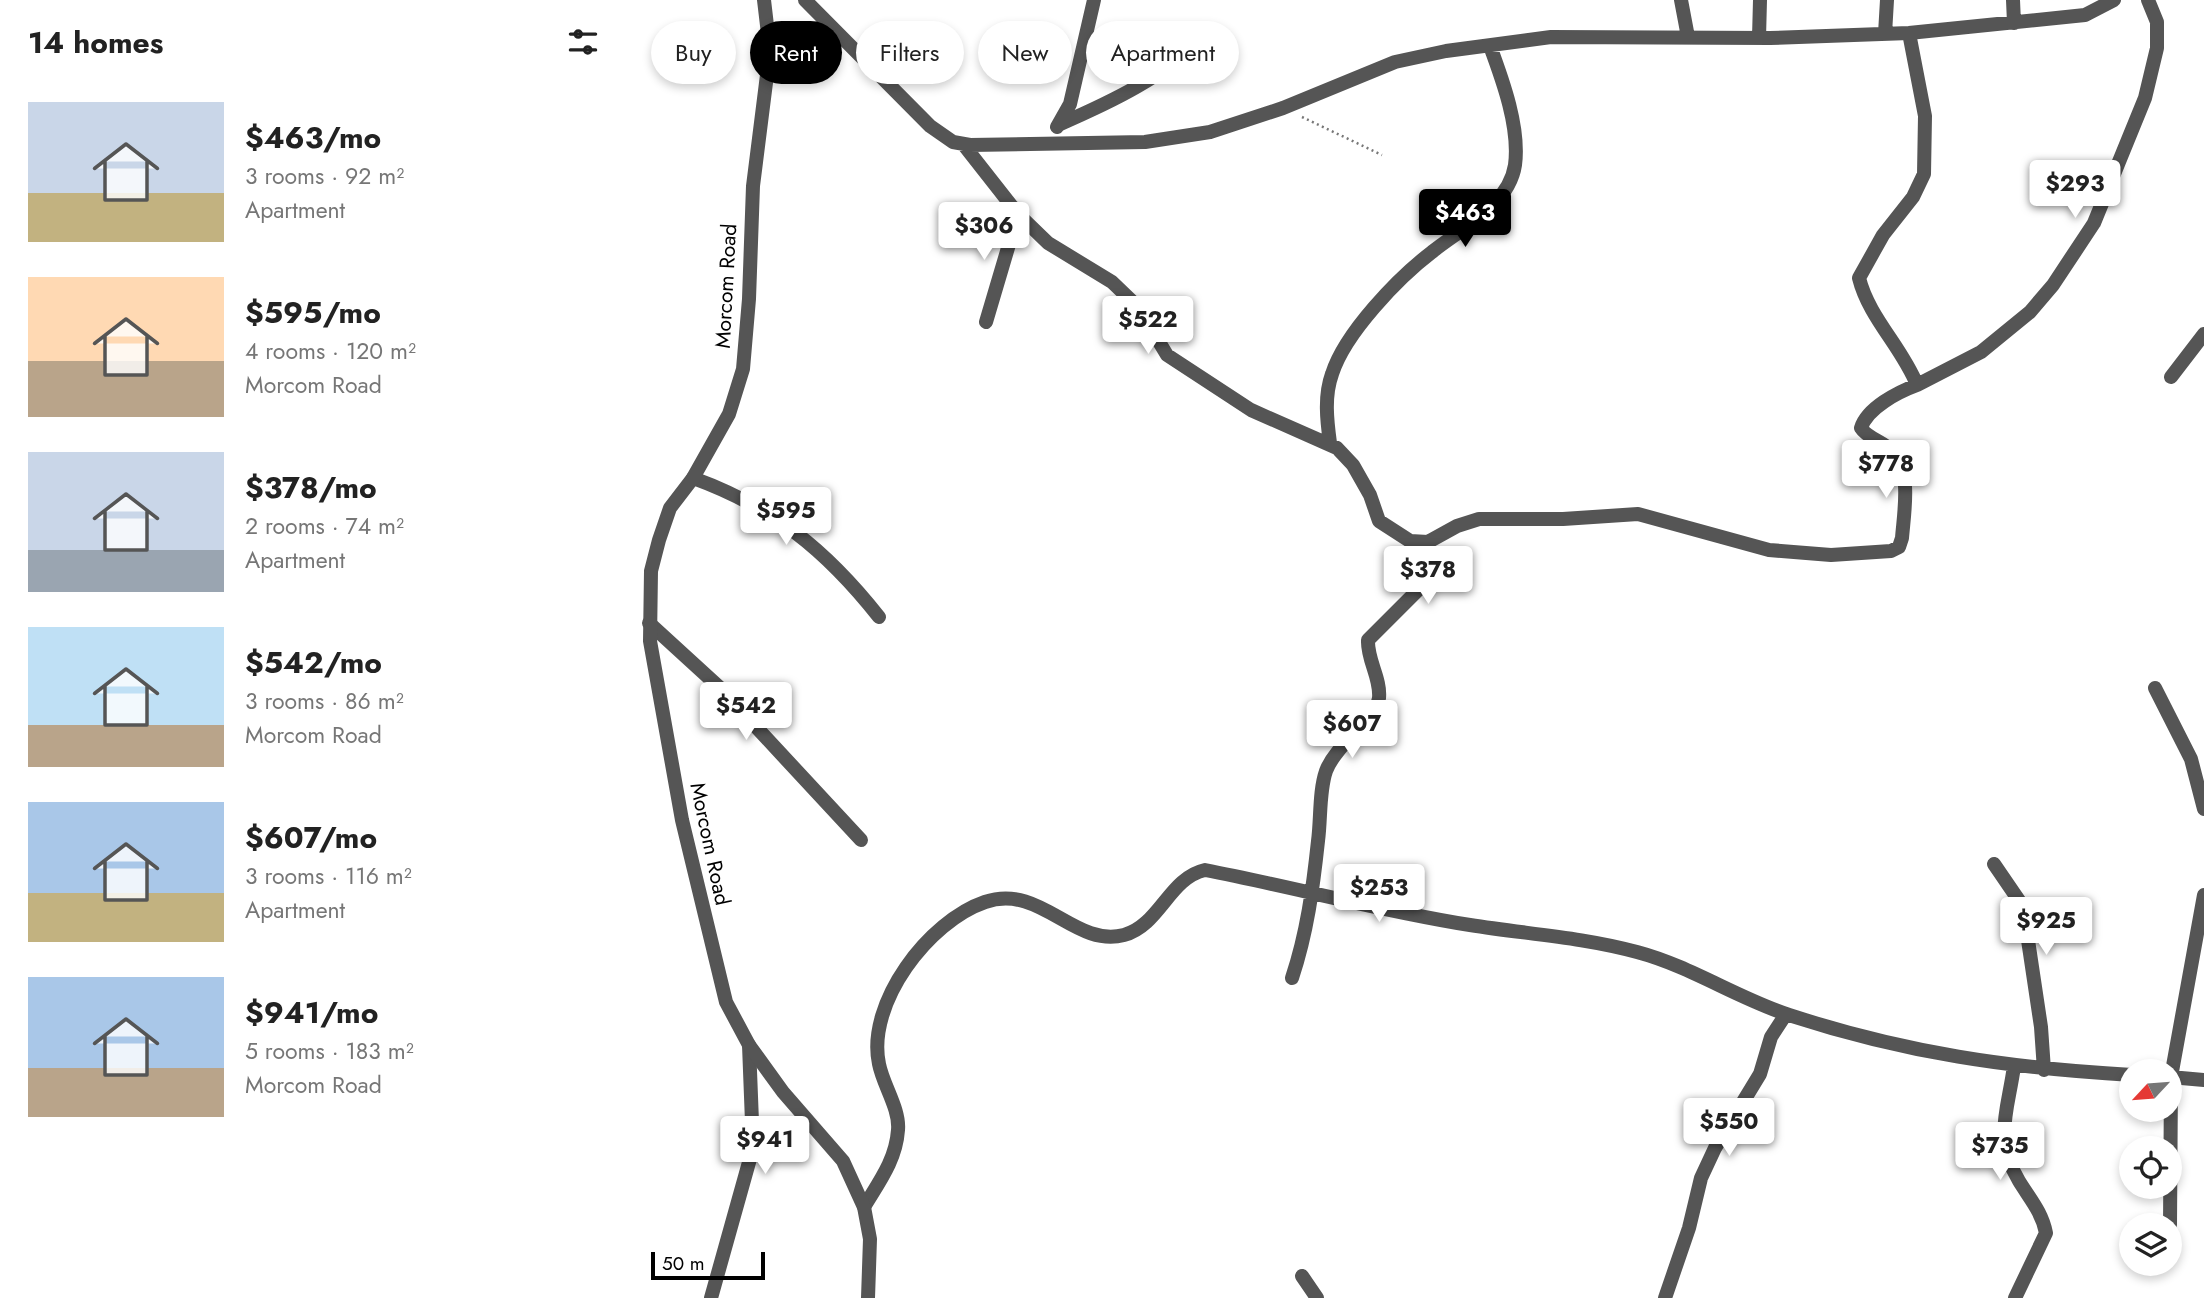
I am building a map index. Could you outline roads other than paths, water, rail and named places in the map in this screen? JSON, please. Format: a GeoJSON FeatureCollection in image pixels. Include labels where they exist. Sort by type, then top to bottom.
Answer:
{"type":"FeatureCollection","features":[{"type":"Feature","properties":{"kind":"street","name":"Morcom Road"},"geometry":{"type":"LineString","coordinates":[[764,0],[770,51],[753,186],[749,299],[743,369],[729,414],[692,478],[670,508],[651,571],[649,623],[682,821],[726,1002],[749,1045],[783,1092],[843,1161],[864,1207],[870,1239],[868,1298]]}},
{"type":"Feature","properties":{"kind":"street"},"geometry":{"type":"LineString","coordinates":[[805,0],[924,120],[941,135],[963,144],[1158,140],[1210,132],[1283,108],[1395,62],[1446,51],[1551,37],[1759,38],[1909,33],[2085,15],[2114,0]]}},
{"type":"Feature","properties":{"kind":"street"},"geometry":{"type":"LineString","coordinates":[[1048,143],[1070,104],[1094,0]]}},
{"type":"Feature","properties":{"kind":"street"},"geometry":{"type":"LineString","coordinates":[[1681,0],[1688,37]]}},
{"type":"Feature","properties":{"kind":"street"},"geometry":{"type":"LineString","coordinates":[[1759,38],[1760,0]]}},
{"type":"Feature","properties":{"kind":"street"},"geometry":{"type":"LineString","coordinates":[[1885,34],[1887,0]]}},
{"type":"Feature","properties":{"kind":"street"},"geometry":{"type":"LineString","coordinates":[[2013,0],[2014,23]]}},
{"type":"Feature","properties":{"kind":"street"},"geometry":{"type":"LineString","coordinates":[[963,144],[1018,214],[1048,243],[1120,290],[1138,307],[1167,355],[1251,410],[1329,443],[1353,465],[1383,526],[1410,541],[1423,543],[1479,519],[1563,519],[1638,514],[1769,550],[1831,555],[1895,550],[1902,538],[1902,463],[1894,452],[1864,433],[1861,428],[1864,421],[1881,404],[1981,352],[2030,312],[2053,285],[2094,223],[2145,98],[2157,48],[2157,22],[2148,0]]}},
{"type":"Feature","properties":{"kind":"street"},"geometry":{"type":"LineString","coordinates":[[1909,33],[1925,116],[1924,174],[1913,197],[1883,235],[1858,278],[1869,305],[1904,356],[1917,385]]}},
{"type":"Feature","properties":{"kind":"street"},"geometry":{"type":"LineString","coordinates":[[1329,443],[1326,411],[1331,375],[1347,345],[1410,270],[1497,201],[1515,166],[1507,90],[1490,47]]}},
{"type":"Feature","properties":{"kind":"street"},"geometry":{"type":"LineString","coordinates":[[1058,125],[1140,84]]}},
{"type":"Feature","properties":{"kind":"street"},"geometry":{"type":"LineString","coordinates":[[986,321],[1018,214]]}},
{"type":"Feature","properties":{"kind":"street"},"geometry":{"type":"LineString","coordinates":[[2171,377],[2204,334]]}},
{"type":"Feature","properties":{"kind":"street"},"geometry":{"type":"LineString","coordinates":[[692,478],[731,492],[774,515],[821,552],[879,617]]}},
{"type":"Feature","properties":{"kind":"street"},"geometry":{"type":"LineString","coordinates":[[1292,978],[1304,942],[1313,892],[1326,772],[1342,743],[1376,709],[1379,690],[1368,650],[1368,640],[1408,604],[1422,586],[1423,543]]}},
{"type":"Feature","properties":{"kind":"street"},"geometry":{"type":"LineString","coordinates":[[649,623],[719,687],[861,840]]}},
{"type":"Feature","properties":{"kind":"street"},"geometry":{"type":"LineString","coordinates":[[2154,688],[2191,759],[2204,809]]}},
{"type":"Feature","properties":{"kind":"street"},"geometry":{"type":"LineString","coordinates":[[1994,864],[2020,902],[2025,920],[2041,1027],[2044,1070]]}},
{"type":"Feature","properties":{"kind":"street"},"geometry":{"type":"LineString","coordinates":[[864,1207],[895,1155],[899,1127],[878,1063],[878,1034],[898,979],[933,933],[984,902],[1009,897],[1028,900],[1104,937],[1126,935],[1143,924],[1180,881],[1205,870],[1468,925],[1609,944],[1646,954],[1786,1014],[1912,1050],[2044,1070],[2119,1074]]}},
{"type":"Feature","properties":{"kind":"street"},"geometry":{"type":"LineString","coordinates":[[2174,1059],[2204,895]]}},
{"type":"Feature","properties":{"kind":"street"},"geometry":{"type":"LineString","coordinates":[[1665,1298],[1689,1227],[1701,1178],[1715,1147],[1760,1074],[1771,1037],[1786,1014]]}},
{"type":"Feature","properties":{"kind":"street"},"geometry":{"type":"LineString","coordinates":[[710,1298],[753,1148],[749,1045]]}},
{"type":"Feature","properties":{"kind":"street"},"geometry":{"type":"LineString","coordinates":[[2014,1066],[2003,1120],[2004,1145],[2018,1180],[2036,1206],[2046,1233],[2015,1298]]}},
{"type":"Feature","properties":{"kind":"street"},"geometry":{"type":"LineString","coordinates":[[2182,1078],[2204,1080]]}},
{"type":"Feature","properties":{"kind":"street"},"geometry":{"type":"LineString","coordinates":[[2170,1213],[2171,1122]]}},
{"type":"Feature","properties":{"kind":"street"},"geometry":{"type":"LineString","coordinates":[[1302,1276],[1317,1298]]}}]}
